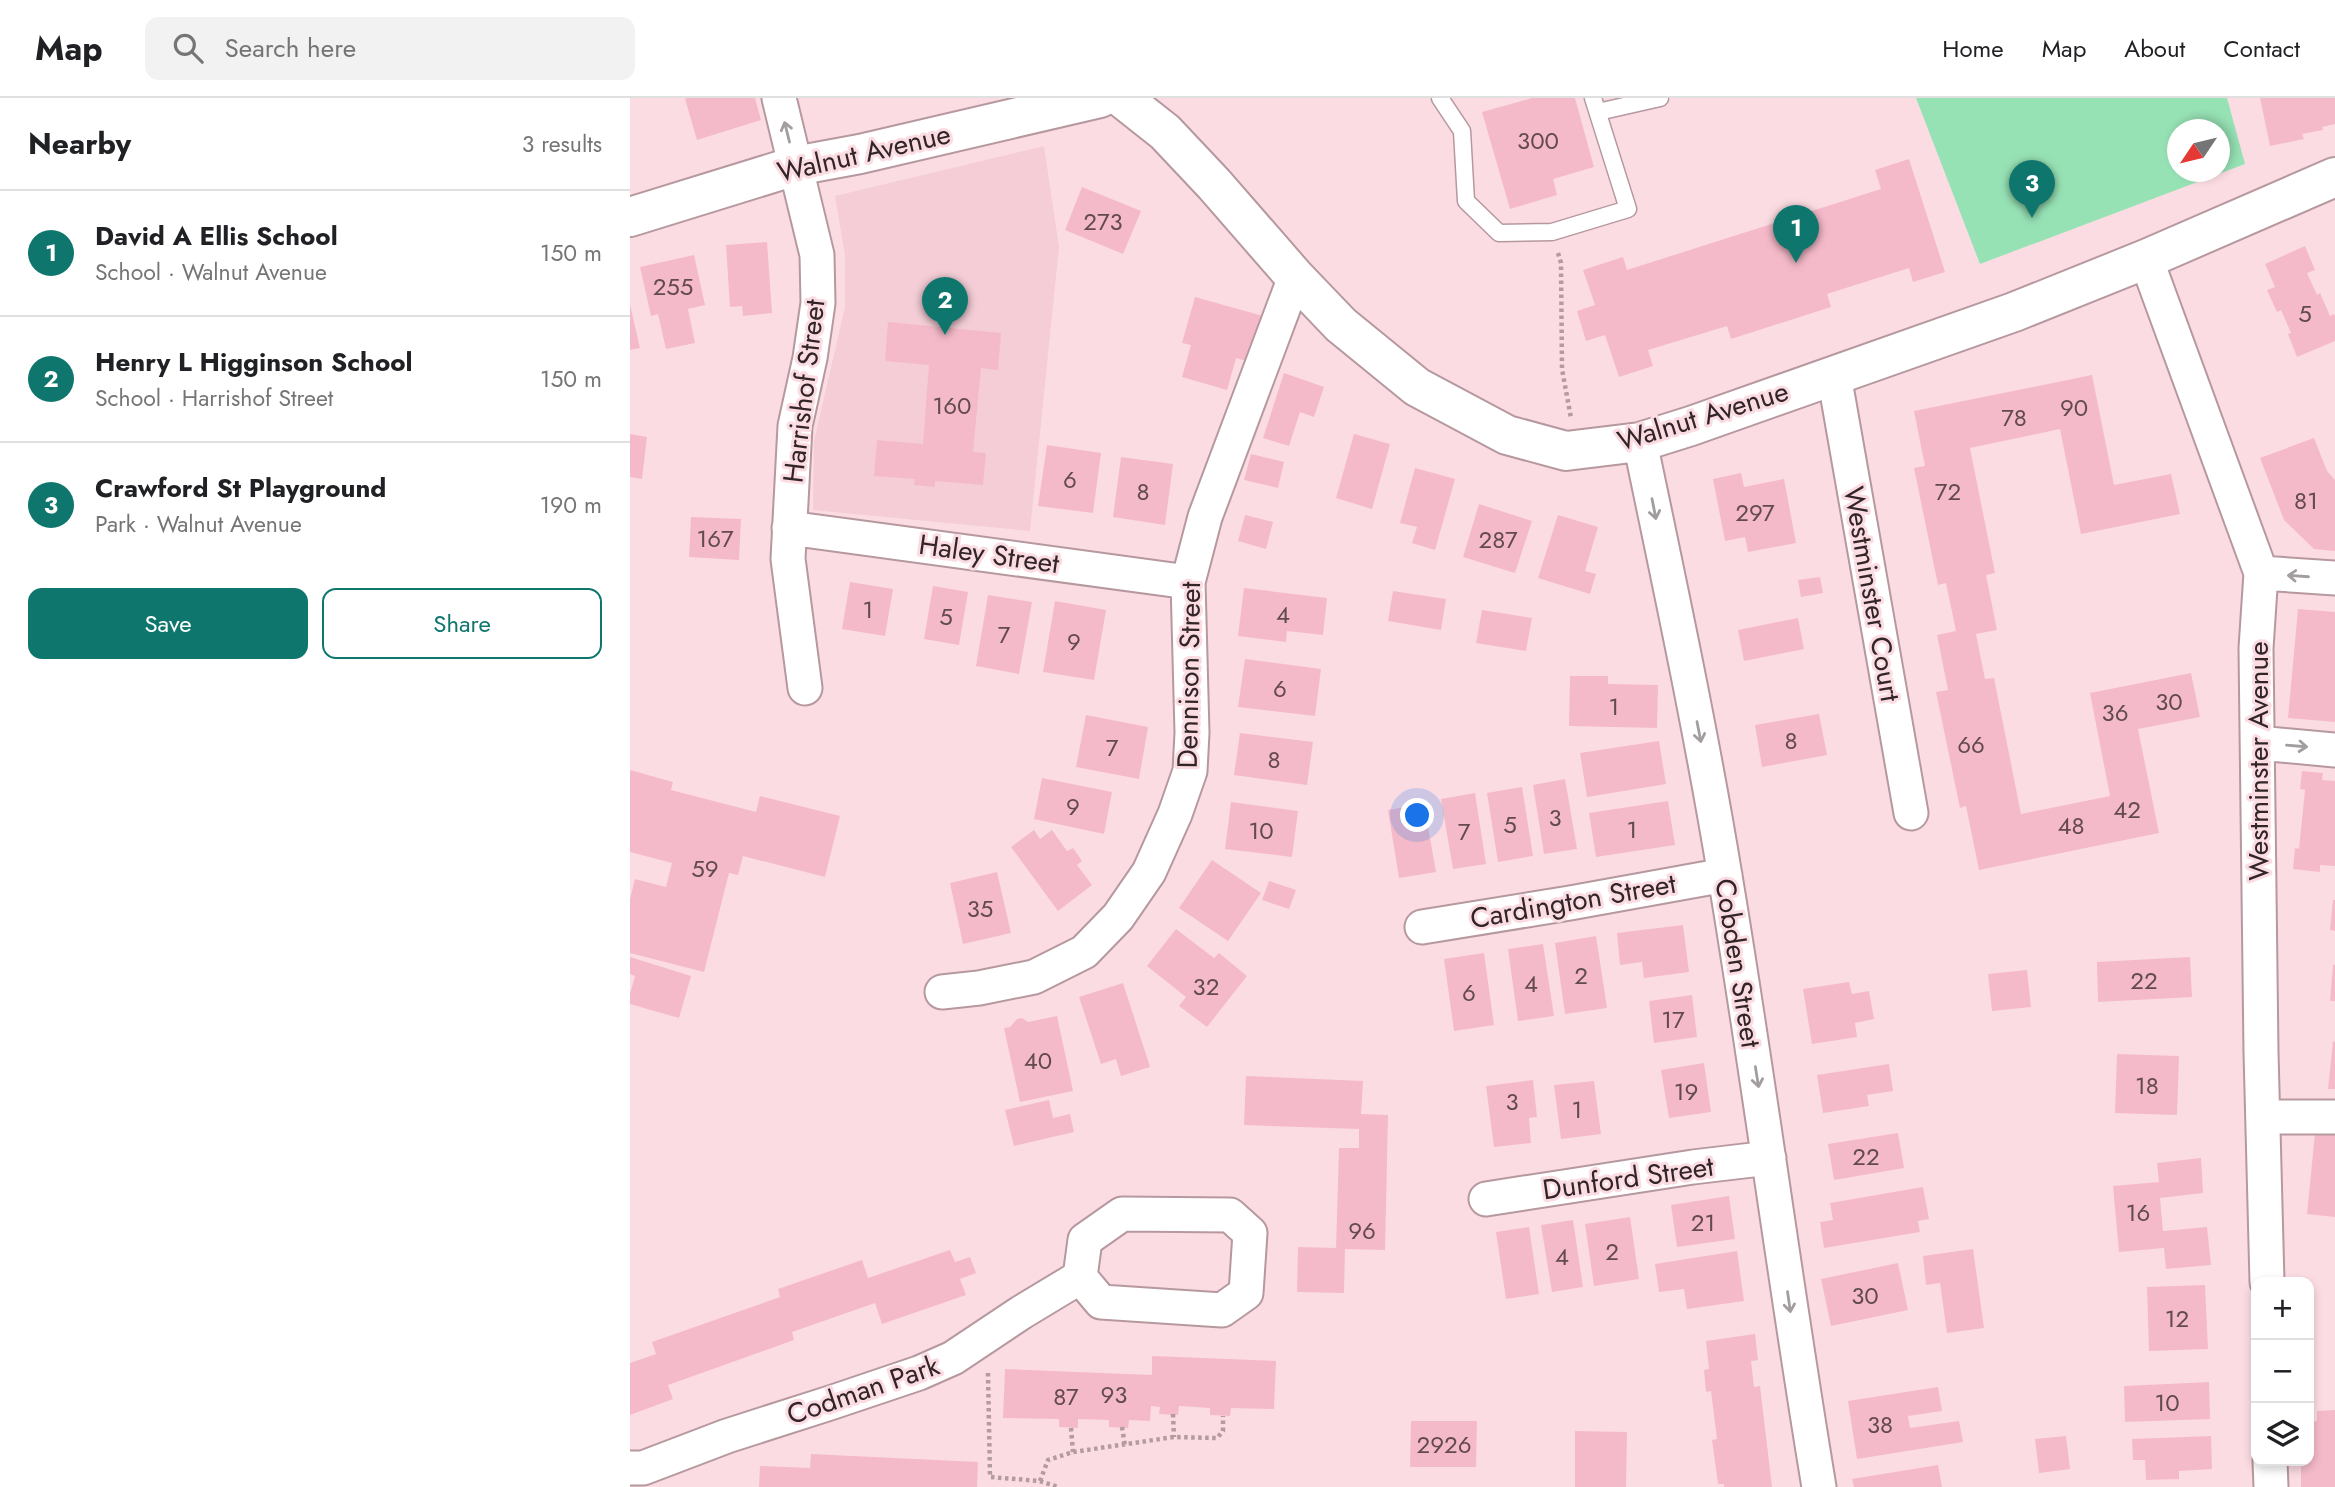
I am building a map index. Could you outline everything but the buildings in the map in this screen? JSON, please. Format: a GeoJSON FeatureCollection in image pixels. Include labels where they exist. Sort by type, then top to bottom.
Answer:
{"type":"FeatureCollection","features":[{"type":"Feature","properties":{"kind":"street","name":"Harrishof Street"},"geometry":{"type":"LineString","coordinates":[[779,98],[817,255],[818,303],[810,358],[795,426],[788,559],[805,688]]}},
{"type":"Feature","properties":{"kind":"street","name":"Walnut Avenue"},"geometry":{"type":"LineString","coordinates":[[630,217],[795,166],[860,155],[1100,98]]}},
{"type":"Feature","properties":{"kind":"street","name":"Walnut Avenue"},"geometry":{"type":"LineString","coordinates":[[1122,98],[1165,132],[1341,325],[1417,387],[1507,435],[1566,452],[1640,442],[2014,312],[2146,260],[2335,177]]}},
{"type":"Feature","properties":{"kind":"street","name":"Westminster Avenue"},"geometry":{"type":"LineString","coordinates":[[2146,260],[2261,573],[2256,648],[2267,1277]]}},
{"type":"Feature","properties":{"kind":"street","name":"Dennison Street"},"geometry":{"type":"LineString","coordinates":[[942,992],[1034,977],[1084,952],[1118,917],[1149,872],[1190,772],[1192,733],[1188,582],[1205,517],[1295,277]]}},
{"type":"Feature","properties":{"kind":"street","name":"Westminster Court"},"geometry":{"type":"LineString","coordinates":[[1834,374],[1911,813]]}},
{"type":"Feature","properties":{"kind":"street","name":"Cobden Street"},"geometry":{"type":"LineString","coordinates":[[1640,442],[1703,752],[1725,875],[1819,1487]]}},
{"type":"Feature","properties":{"kind":"street","name":"Haley Street"},"geometry":{"type":"LineString","coordinates":[[789,528],[1188,582]]}},
{"type":"Feature","properties":{"kind":"street"},"geometry":{"type":"LineString","coordinates":[[2261,573],[2335,578]]}},
{"type":"Feature","properties":{"kind":"street"},"geometry":{"type":"LineString","coordinates":[[2258,743],[2335,750]]}},
{"type":"Feature","properties":{"kind":"street","name":"Cardington Street"},"geometry":{"type":"LineString","coordinates":[[1422,927],[1725,875]]}},
{"type":"Feature","properties":{"kind":"street"},"geometry":{"type":"LineString","coordinates":[[2264,1116],[2335,1117]]}},
{"type":"Feature","properties":{"kind":"street","name":"Dunford Street"},"geometry":{"type":"LineString","coordinates":[[1486,1199],[1769,1158]]}},
{"type":"Feature","properties":{"kind":"street"},"geometry":{"type":"LineString","coordinates":[[1122,1213],[1230,1215],[1250,1233],[1246,1293],[1222,1310],[1101,1302],[1080,1277],[1085,1240],[1122,1213]]}},
{"type":"Feature","properties":{"kind":"street","name":"Codman Park"},"geometry":{"type":"LineString","coordinates":[[630,1468],[643,1468],[727,1436],[919,1373],[953,1358],[1080,1277]]}},
{"type":"Feature","properties":{"kind":"street"},"geometry":{"type":"LineString","coordinates":[[2270,1466],[2271,1487]]}},
{"type":"Feature","properties":{"kind":"lane"},"geometry":{"type":"LineString","coordinates":[[1440,98],[1462,131],[1466,201],[1499,233],[1552,232],[1628,209],[1595,105],[1660,98]]}},
{"type":"Feature","properties":{"kind":"path"},"geometry":{"type":"LineString","coordinates":[[1558,253],[1561,264],[1562,369],[1572,426]]}},
{"type":"Feature","properties":{"kind":"path"},"geometry":{"type":"LineString","coordinates":[[973,1345],[988,1366],[990,1477],[1040,1481],[1058,1487]]}},
{"type":"Feature","properties":{"kind":"path"},"geometry":{"type":"LineString","coordinates":[[1173,1415],[1174,1437]]}},
{"type":"Feature","properties":{"kind":"path"},"geometry":{"type":"LineString","coordinates":[[1040,1481],[1048,1460],[1073,1452],[1174,1437],[1217,1438],[1223,1431],[1223,1416]]}},
{"type":"Feature","properties":{"kind":"path"},"geometry":{"type":"LineString","coordinates":[[1122,1427],[1125,1446]]}},
{"type":"Feature","properties":{"kind":"path"},"geometry":{"type":"LineString","coordinates":[[1072,1428],[1073,1452]]}},
{"type":"Feature","properties":{"kind":"shaded area"},"geometry":{"type":"Polygon","coordinates":[[[1044,146],[1059,247],[1030,531],[813,510],[814,441],[845,307],[845,255],[835,196],[1044,146]]]}},
{"type":"Feature","properties":{"kind":"green space"},"geometry":{"type":"Polygon","coordinates":[[[1916,98],[2227,98],[2245,164],[2230,170],[2230,119],[2167,119],[2167,182],[2197,182],[1980,264],[1916,98]]]}},
{"type":"Feature","properties":{"kind":"place","name":"Crawford St Playground"},"geometry":{"type":"Point","coordinates":[2032,218]}},
{"type":"Feature","properties":{"kind":"place","name":"David A Ellis School"},"geometry":{"type":"Point","coordinates":[1796,263]}},
{"type":"Feature","properties":{"kind":"place","name":"Henry L Higginson School"},"geometry":{"type":"Point","coordinates":[945,335]}}]}
